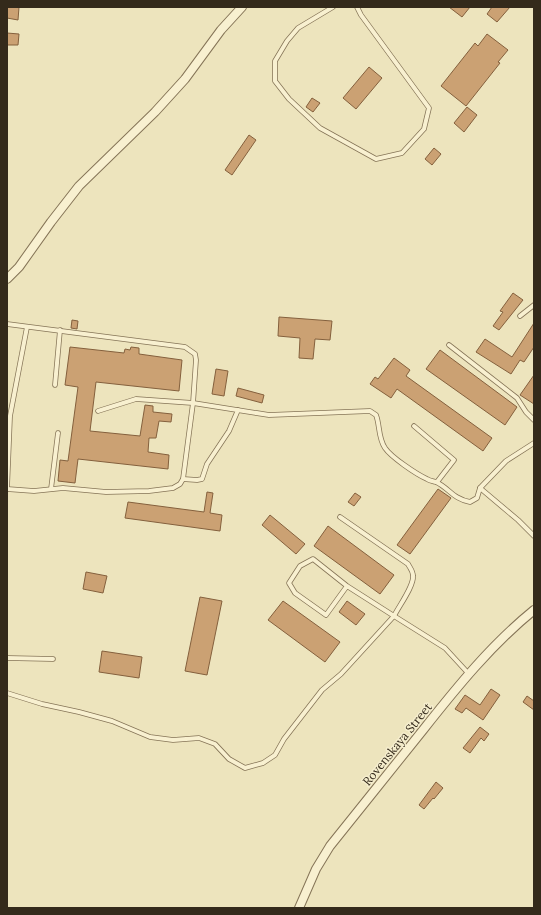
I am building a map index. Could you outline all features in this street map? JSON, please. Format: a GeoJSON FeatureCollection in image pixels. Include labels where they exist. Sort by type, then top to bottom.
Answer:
{"type":"FeatureCollection","features":[{"type":"Feature","properties":{"kind":"street"},"geometry":{"type":"LineString","coordinates":[[7,278],[19,267],[79,186],[155,112],[185,79],[221,30],[242,7]]}},
{"type":"Feature","properties":{"kind":"street","name":"Rovenskaya Street"},"geometry":{"type":"LineString","coordinates":[[299,908],[316,869],[330,846],[468,673],[518,623],[534,610]]}},
{"type":"Feature","properties":{"kind":"lane"},"geometry":{"type":"LineString","coordinates":[[333,7],[298,28],[287,41],[275,61],[275,81],[289,99],[320,128],[376,159],[402,153],[424,129],[429,108],[361,15],[357,7]]}},
{"type":"Feature","properties":{"kind":"lane"},"geometry":{"type":"LineString","coordinates":[[520,316],[534,305]]}},
{"type":"Feature","properties":{"kind":"lane"},"geometry":{"type":"LineString","coordinates":[[7,324],[60,330],[185,348],[190,350],[194,354],[196,360],[193,403],[183,479],[180,484],[173,488],[149,491],[106,492],[63,488],[34,491],[7,489],[10,416],[27,327]]}},
{"type":"Feature","properties":{"kind":"lane"},"geometry":{"type":"LineString","coordinates":[[55,385],[60,330]]}},
{"type":"Feature","properties":{"kind":"lane"},"geometry":{"type":"LineString","coordinates":[[448,345],[517,398],[526,412],[534,420]]}},
{"type":"Feature","properties":{"kind":"lane"},"geometry":{"type":"LineString","coordinates":[[98,411],[136,399],[193,403],[280,416],[370,411],[373,412],[377,418],[381,440],[385,448],[391,454],[418,474],[428,480],[436,482],[459,499],[470,502],[477,498],[480,488],[506,461],[534,443]]}},
{"type":"Feature","properties":{"kind":"lane"},"geometry":{"type":"LineString","coordinates":[[183,479],[202,479],[207,464],[229,430],[238,410]]}},
{"type":"Feature","properties":{"kind":"lane"},"geometry":{"type":"LineString","coordinates":[[414,426],[454,460],[436,482]]}},
{"type":"Feature","properties":{"kind":"lane"},"geometry":{"type":"LineString","coordinates":[[51,489],[58,433]]}},
{"type":"Feature","properties":{"kind":"lane"},"geometry":{"type":"LineString","coordinates":[[480,488],[518,520],[534,536]]}},
{"type":"Feature","properties":{"kind":"lane"},"geometry":{"type":"LineString","coordinates":[[7,693],[42,704],[112,721],[150,737],[173,740],[199,738],[215,744],[229,759],[244,768],[264,763],[274,755],[284,739],[322,690],[341,674],[394,616],[412,582],[412,570],[408,564],[340,517]]}},
{"type":"Feature","properties":{"kind":"lane"},"geometry":{"type":"LineString","coordinates":[[347,586],[326,615],[295,593],[289,584],[300,566],[312,559],[347,586],[445,648],[468,673]]}},
{"type":"Feature","properties":{"kind":"lane"},"geometry":{"type":"LineString","coordinates":[[7,658],[53,659]]}},
{"type":"Feature","properties":{"kind":"building"},"geometry":{"type":"Polygon","coordinates":[[[7,7],[19,7],[18,20],[7,18],[7,7]]]}},
{"type":"Feature","properties":{"kind":"building"},"geometry":{"type":"Polygon","coordinates":[[[449,7],[470,7],[462,17],[449,7]]]}},
{"type":"Feature","properties":{"kind":"building"},"geometry":{"type":"Polygon","coordinates":[[[492,7],[510,7],[497,22],[487,14],[492,7]]]}},
{"type":"Feature","properties":{"kind":"building"},"geometry":{"type":"Polygon","coordinates":[[[7,33],[19,34],[18,45],[7,45],[7,33]]]}},
{"type":"Feature","properties":{"kind":"building"},"geometry":{"type":"Polygon","coordinates":[[[487,34],[508,50],[498,62],[500,63],[466,106],[441,86],[475,43],[478,46],[487,34]]]}},
{"type":"Feature","properties":{"kind":"building"},"geometry":{"type":"Polygon","coordinates":[[[369,67],[382,78],[356,109],[343,98],[369,67]]]}},
{"type":"Feature","properties":{"kind":"building"},"geometry":{"type":"Polygon","coordinates":[[[312,98],[320,103],[313,112],[306,107],[312,98]]]}},
{"type":"Feature","properties":{"kind":"building"},"geometry":{"type":"Polygon","coordinates":[[[467,107],[477,115],[464,132],[454,123],[467,107]]]}},
{"type":"Feature","properties":{"kind":"building"},"geometry":{"type":"Polygon","coordinates":[[[249,135],[256,140],[232,175],[225,170],[249,135]]]}},
{"type":"Feature","properties":{"kind":"building"},"geometry":{"type":"Polygon","coordinates":[[[434,148],[441,154],[432,165],[425,159],[434,148]]]}},
{"type":"Feature","properties":{"kind":"building"},"geometry":{"type":"Polygon","coordinates":[[[513,293],[523,300],[499,330],[493,326],[503,312],[500,311],[513,293]]]}},
{"type":"Feature","properties":{"kind":"building"},"geometry":{"type":"Polygon","coordinates":[[[279,317],[332,321],[330,340],[315,339],[313,359],[299,358],[300,338],[278,336],[279,317]]]}},
{"type":"Feature","properties":{"kind":"building"},"geometry":{"type":"Polygon","coordinates":[[[72,320],[78,321],[77,329],[71,328],[72,320]]]}},
{"type":"Feature","properties":{"kind":"building"},"geometry":{"type":"Polygon","coordinates":[[[534,323],[534,347],[524,362],[520,360],[511,374],[476,352],[485,339],[512,357],[534,323]]]}},
{"type":"Feature","properties":{"kind":"building"},"geometry":{"type":"Polygon","coordinates":[[[70,347],[124,353],[125,349],[130,350],[131,347],[139,348],[139,354],[182,360],[179,391],[96,382],[90,431],[140,436],[145,405],[153,406],[153,412],[172,414],[171,422],[159,421],[156,438],[149,438],[148,452],[169,455],[168,469],[78,459],[75,483],[58,481],[60,460],[68,461],[78,387],[65,385],[70,347]]]}},
{"type":"Feature","properties":{"kind":"building"},"geometry":{"type":"Polygon","coordinates":[[[440,350],[517,407],[505,425],[426,369],[440,350]]]}},
{"type":"Feature","properties":{"kind":"building"},"geometry":{"type":"Polygon","coordinates":[[[394,358],[410,370],[406,376],[492,438],[483,451],[397,389],[391,398],[370,384],[375,377],[378,379],[394,358]]]}},
{"type":"Feature","properties":{"kind":"building"},"geometry":{"type":"Polygon","coordinates":[[[216,369],[228,371],[224,396],[212,394],[216,369]]]}},
{"type":"Feature","properties":{"kind":"building"},"geometry":{"type":"Polygon","coordinates":[[[534,375],[534,404],[520,395],[534,375]]]}},
{"type":"Feature","properties":{"kind":"building"},"geometry":{"type":"Polygon","coordinates":[[[238,388],[264,395],[262,403],[236,396],[238,388]]]}},
{"type":"Feature","properties":{"kind":"building"},"geometry":{"type":"Polygon","coordinates":[[[438,489],[451,498],[410,554],[397,545],[438,489]]]}},
{"type":"Feature","properties":{"kind":"building"},"geometry":{"type":"Polygon","coordinates":[[[207,492],[213,493],[210,513],[222,515],[220,531],[125,518],[128,502],[204,512],[207,492]]]}},
{"type":"Feature","properties":{"kind":"building"},"geometry":{"type":"Polygon","coordinates":[[[355,493],[361,497],[354,506],[348,502],[355,493]]]}},
{"type":"Feature","properties":{"kind":"building"},"geometry":{"type":"Polygon","coordinates":[[[270,515],[305,544],[296,554],[262,525],[270,515]]]}},
{"type":"Feature","properties":{"kind":"building"},"geometry":{"type":"Polygon","coordinates":[[[328,526],[394,575],[380,594],[314,546],[328,526]]]}},
{"type":"Feature","properties":{"kind":"building"},"geometry":{"type":"Polygon","coordinates":[[[86,572],[107,576],[103,593],[83,589],[86,572]]]}},
{"type":"Feature","properties":{"kind":"building"},"geometry":{"type":"Polygon","coordinates":[[[200,597],[222,601],[207,675],[185,671],[200,597]]]}},
{"type":"Feature","properties":{"kind":"building"},"geometry":{"type":"Polygon","coordinates":[[[283,601],[340,642],[325,662],[268,620],[283,601]]]}},
{"type":"Feature","properties":{"kind":"building"},"geometry":{"type":"Polygon","coordinates":[[[347,601],[365,614],[356,625],[339,612],[347,601]]]}},
{"type":"Feature","properties":{"kind":"building"},"geometry":{"type":"Polygon","coordinates":[[[102,651],[142,657],[139,678],[99,672],[102,651]]]}},
{"type":"Feature","properties":{"kind":"building"},"geometry":{"type":"Polygon","coordinates":[[[491,689],[500,695],[483,720],[466,708],[462,713],[455,709],[465,695],[480,705],[491,689]]]}},
{"type":"Feature","properties":{"kind":"building"},"geometry":{"type":"Polygon","coordinates":[[[527,696],[534,701],[534,710],[523,702],[527,696]]]}},
{"type":"Feature","properties":{"kind":"building"},"geometry":{"type":"Polygon","coordinates":[[[480,727],[489,734],[484,741],[481,738],[470,753],[463,748],[480,727]]]}},
{"type":"Feature","properties":{"kind":"building"},"geometry":{"type":"Polygon","coordinates":[[[436,782],[443,788],[424,809],[419,805],[436,782]]]}}]}
